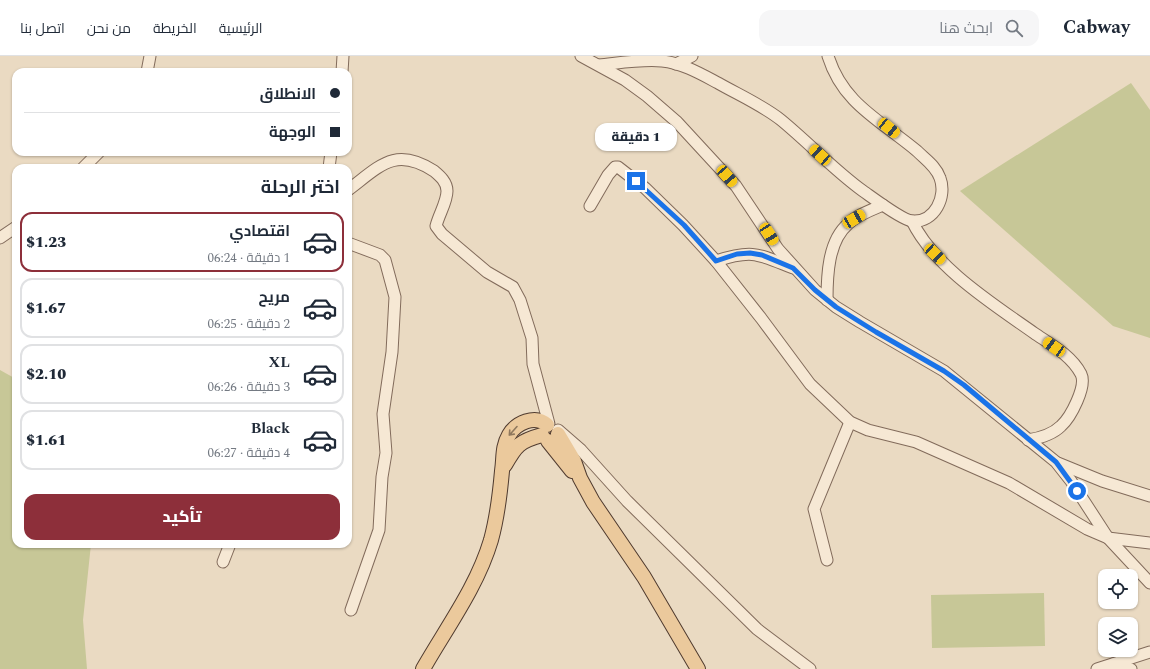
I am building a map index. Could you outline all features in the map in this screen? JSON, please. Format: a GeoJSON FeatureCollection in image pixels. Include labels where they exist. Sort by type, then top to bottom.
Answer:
{"type":"FeatureCollection","features":[{"type":"Feature","properties":{"kind":"main road"},"geometry":{"type":"LineString","coordinates":[[423,669],[481,570],[492,532],[503,469],[513,449],[526,439],[551,432],[574,461],[580,478],[593,502],[627,551],[664,609],[698,669]]}},
{"type":"Feature","properties":{"kind":"street"},"geometry":{"type":"LineString","coordinates":[[147,68],[150,56]]}},
{"type":"Feature","properties":{"kind":"street"},"geometry":{"type":"LineString","coordinates":[[342,68],[343,56]]}},
{"type":"Feature","properties":{"kind":"street"},"geometry":{"type":"LineString","coordinates":[[581,56],[599,65],[647,96],[677,122],[703,148],[736,186],[793,268],[828,300],[860,322],[944,371],[1056,462],[1071,481],[1108,538],[1150,583]]}},
{"type":"Feature","properties":{"kind":"street"},"geometry":{"type":"LineString","coordinates":[[676,64],[692,56]]}},
{"type":"Feature","properties":{"kind":"street"},"geometry":{"type":"LineString","coordinates":[[828,56],[838,82],[851,98],[862,109],[889,128],[932,165],[940,177],[943,191],[940,202],[934,212],[925,219],[912,221]]}},
{"type":"Feature","properties":{"kind":"street"},"geometry":{"type":"LineString","coordinates":[[599,65],[662,61],[676,64],[710,79],[756,104],[780,119],[844,178],[883,205],[912,221],[925,244],[983,298],[1066,355],[1082,375],[1083,386],[1081,391],[1062,426],[1043,437],[1028,440]]}},
{"type":"Feature","properties":{"kind":"street"},"geometry":{"type":"LineString","coordinates":[[87,164],[95,156]]}},
{"type":"Feature","properties":{"kind":"street"},"geometry":{"type":"LineString","coordinates":[[352,187],[376,169],[398,158],[421,164],[441,177],[445,183],[447,192],[436,226],[442,234],[487,272],[513,287],[520,300],[532,338],[534,364],[551,432],[581,450],[632,506],[757,629],[810,669]]}},
{"type":"Feature","properties":{"kind":"street"},"geometry":{"type":"LineString","coordinates":[[590,206],[608,175],[615,167],[618,167],[645,188],[684,225],[716,261],[810,384],[850,422],[868,430],[916,442],[1009,483],[1087,529],[1108,538],[1150,543]]}},
{"type":"Feature","properties":{"kind":"street"},"geometry":{"type":"LineString","coordinates":[[828,300],[829,270],[837,238],[848,224],[883,205]]}},
{"type":"Feature","properties":{"kind":"street"},"geometry":{"type":"LineString","coordinates":[[0,238],[12,230]]}},
{"type":"Feature","properties":{"kind":"street"},"geometry":{"type":"LineString","coordinates":[[351,610],[379,530],[382,477],[386,453],[383,414],[392,352],[395,297],[385,260],[380,255],[352,244]]}},
{"type":"Feature","properties":{"kind":"street"},"geometry":{"type":"LineString","coordinates":[[716,261],[737,254],[750,253],[762,255],[793,268]]}},
{"type":"Feature","properties":{"kind":"street"},"geometry":{"type":"LineString","coordinates":[[827,560],[814,509],[850,422]]}},
{"type":"Feature","properties":{"kind":"street"},"geometry":{"type":"LineString","coordinates":[[1056,462],[1102,481],[1150,496]]}},
{"type":"Feature","properties":{"kind":"street"},"geometry":{"type":"LineString","coordinates":[[223,562],[228,548]]}},
{"type":"Feature","properties":{"kind":"street"},"geometry":{"type":"LineString","coordinates":[[1097,669],[1150,652]]}},
{"type":"Feature","properties":{"kind":"street"},"geometry":{"type":"LineString","coordinates":[[1112,664],[1131,669]]}},
{"type":"Feature","properties":{"kind":"green space"},"geometry":{"type":"Polygon","coordinates":[[[1131,83],[1150,110],[1150,338],[1113,326],[960,191],[1131,83]]]}},
{"type":"Feature","properties":{"kind":"green space"},"geometry":{"type":"Polygon","coordinates":[[[0,370],[12,377],[12,548],[91,548],[83,620],[87,669],[0,669],[0,370]]]}},
{"type":"Feature","properties":{"kind":"green space"},"geometry":{"type":"Polygon","coordinates":[[[1044,593],[1045,646],[932,648],[931,595],[1044,593]]]}},
{"type":"Feature","properties":{"kind":"route"},"geometry":{"type":"LineString","coordinates":[[636,181],[684,225],[716,261],[737,254],[750,253],[762,255],[793,268],[815,290],[836,307],[944,371],[964,385],[1002,419],[1056,462],[1077,491]]}}]}
